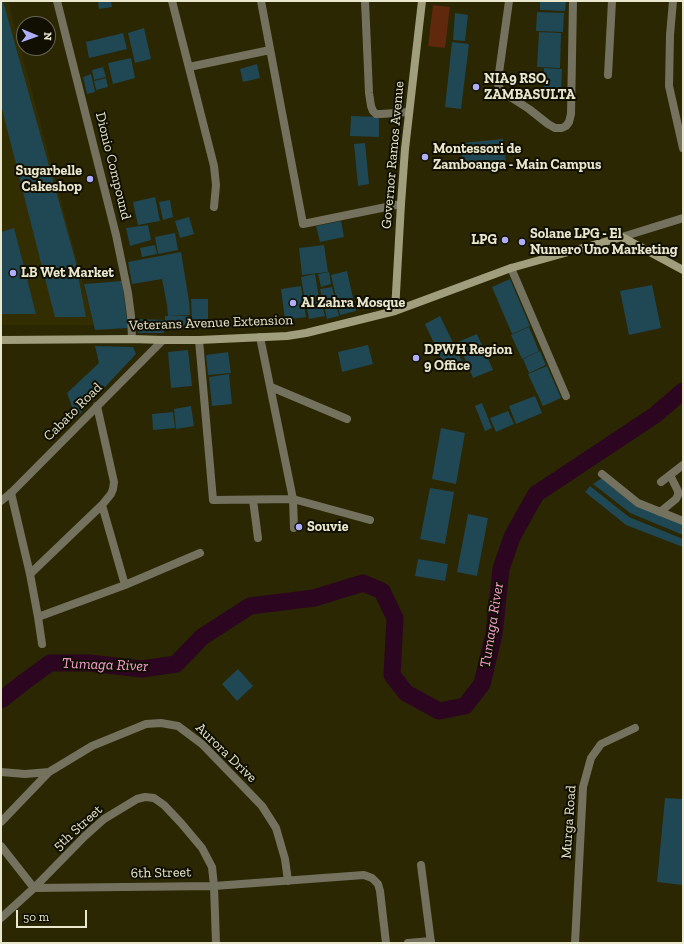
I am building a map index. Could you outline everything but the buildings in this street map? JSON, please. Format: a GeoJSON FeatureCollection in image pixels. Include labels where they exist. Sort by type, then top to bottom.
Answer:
{"type":"FeatureCollection","features":[{"type":"Feature","properties":{"kind":"main road","name":"Governor Ramos Avenue"},"geometry":{"type":"LineString","coordinates":[[395,311],[401,204],[409,112],[422,1]]}},
{"type":"Feature","properties":{"kind":"main road","name":"Veterans Avenue Extension"},"geometry":{"type":"LineString","coordinates":[[1,340],[199,340],[260,338],[306,333],[395,311],[511,268],[622,238]]}},
{"type":"Feature","properties":{"kind":"main road"},"geometry":{"type":"LineString","coordinates":[[622,238],[683,270]]}},
{"type":"Feature","properties":{"kind":"street","name":"Dionio Compound"},"geometry":{"type":"LineString","coordinates":[[57,1],[116,235],[128,293],[132,339]]}},
{"type":"Feature","properties":{"kind":"street"},"geometry":{"type":"LineString","coordinates":[[172,1],[214,166],[216,185],[214,207]]}},
{"type":"Feature","properties":{"kind":"street"},"geometry":{"type":"LineString","coordinates":[[261,1],[303,224],[401,204]]}},
{"type":"Feature","properties":{"kind":"street"},"geometry":{"type":"LineString","coordinates":[[364,1],[369,93],[373,111],[376,114],[409,112]]}},
{"type":"Feature","properties":{"kind":"street"},"geometry":{"type":"LineString","coordinates":[[509,1],[498,84],[504,93],[556,128],[566,126],[569,122],[571,114],[573,1]]}},
{"type":"Feature","properties":{"kind":"street"},"geometry":{"type":"LineString","coordinates":[[608,75],[612,1]]}},
{"type":"Feature","properties":{"kind":"street"},"geometry":{"type":"LineString","coordinates":[[673,1],[670,35],[669,86],[683,148]]}},
{"type":"Feature","properties":{"kind":"street"},"geometry":{"type":"LineString","coordinates":[[189,67],[270,50]]}},
{"type":"Feature","properties":{"kind":"street"},"geometry":{"type":"LineString","coordinates":[[622,238],[683,218]]}},
{"type":"Feature","properties":{"kind":"street"},"geometry":{"type":"LineString","coordinates":[[511,268],[566,396]]}},
{"type":"Feature","properties":{"kind":"street"},"geometry":{"type":"LineString","coordinates":[[260,338],[293,499],[294,528]]}},
{"type":"Feature","properties":{"kind":"street","name":"Cabato Road"},"geometry":{"type":"LineString","coordinates":[[1,501],[11,493],[162,340]]}},
{"type":"Feature","properties":{"kind":"street"},"geometry":{"type":"LineString","coordinates":[[199,340],[213,500],[293,499],[370,520]]}},
{"type":"Feature","properties":{"kind":"street"},"geometry":{"type":"LineString","coordinates":[[271,387],[347,419]]}},
{"type":"Feature","properties":{"kind":"street"},"geometry":{"type":"LineString","coordinates":[[30,574],[102,505],[113,489],[114,482],[97,406]]}},
{"type":"Feature","properties":{"kind":"street"},"geometry":{"type":"LineString","coordinates":[[660,482],[683,465]]}},
{"type":"Feature","properties":{"kind":"street"},"geometry":{"type":"LineString","coordinates":[[602,474],[638,503],[683,521]]}},
{"type":"Feature","properties":{"kind":"street"},"geometry":{"type":"LineString","coordinates":[[660,512],[676,499],[678,495],[678,491],[670,475]]}},
{"type":"Feature","properties":{"kind":"street"},"geometry":{"type":"LineString","coordinates":[[11,493],[30,574],[42,644]]}},
{"type":"Feature","properties":{"kind":"street"},"geometry":{"type":"LineString","coordinates":[[253,500],[258,538]]}},
{"type":"Feature","properties":{"kind":"street"},"geometry":{"type":"LineString","coordinates":[[102,505],[126,585]]}},
{"type":"Feature","properties":{"kind":"street"},"geometry":{"type":"LineString","coordinates":[[38,618],[126,585],[200,553]]}},
{"type":"Feature","properties":{"kind":"street","name":"Aurora Drive"},"geometry":{"type":"LineString","coordinates":[[1,822],[49,772],[92,746],[146,724],[161,723],[178,726],[202,744],[262,806],[276,828],[285,859],[288,881]]}},
{"type":"Feature","properties":{"kind":"street","name":"Murga Road"},"geometry":{"type":"LineString","coordinates":[[575,943],[583,787],[590,758],[601,744],[634,728]]}},
{"type":"Feature","properties":{"kind":"street"},"geometry":{"type":"LineString","coordinates":[[1,772],[25,774],[49,772]]}},
{"type":"Feature","properties":{"kind":"street","name":"5th Street"},"geometry":{"type":"LineString","coordinates":[[1,918],[34,888],[85,836],[104,819],[137,799],[145,797],[154,798],[164,805],[202,848],[212,867],[214,886]]}},
{"type":"Feature","properties":{"kind":"street"},"geometry":{"type":"LineString","coordinates":[[1,846],[34,888]]}},
{"type":"Feature","properties":{"kind":"street"},"geometry":{"type":"LineString","coordinates":[[408,943],[431,942],[421,865]]}},
{"type":"Feature","properties":{"kind":"street","name":"6th Street"},"geometry":{"type":"LineString","coordinates":[[34,888],[214,886],[364,875],[372,878],[378,884],[386,943]]}},
{"type":"Feature","properties":{"kind":"street"},"geometry":{"type":"LineString","coordinates":[[214,886],[216,943]]}},
{"type":"Feature","properties":{"kind":"shaded area"},"geometry":{"type":"Polygon","coordinates":[[[1,1],[8,1],[16,31],[16,56],[23,56],[94,325],[1,325],[1,1]]]}},
{"type":"Feature","properties":{"kind":"shaded area"},"geometry":{"type":"Polygon","coordinates":[[[433,5],[450,7],[445,48],[428,46],[433,5]]]}},
{"type":"Feature","properties":{"kind":"waterway","name":"Tumaga River"},"geometry":{"type":"LineString","coordinates":[[1,700],[50,663],[89,663],[142,669],[176,664],[202,637],[250,606],[314,598],[363,583],[382,591],[395,618],[392,675],[406,693],[439,711],[465,706],[482,684],[494,634],[501,569],[512,537],[536,494],[655,415],[683,391]]}},
{"type":"Feature","properties":{"kind":"place","name":"NIA9 RSO, ZAMBASULTA"},"geometry":{"type":"Point","coordinates":[476,87]}},
{"type":"Feature","properties":{"kind":"place","name":"Montessori de Zamboanga - Main Campus"},"geometry":{"type":"Point","coordinates":[425,157]}},
{"type":"Feature","properties":{"kind":"place","name":"Sugarbelle Cakeshop"},"geometry":{"type":"Point","coordinates":[90,179]}},
{"type":"Feature","properties":{"kind":"place","name":"LPG"},"geometry":{"type":"Point","coordinates":[505,240]}},
{"type":"Feature","properties":{"kind":"place","name":"Solane LPG - El Numero Uno Marketing"},"geometry":{"type":"Point","coordinates":[522,242]}},
{"type":"Feature","properties":{"kind":"place","name":"LB Wet Market"},"geometry":{"type":"Point","coordinates":[13,273]}},
{"type":"Feature","properties":{"kind":"place","name":"Al Zahra Mosque"},"geometry":{"type":"Point","coordinates":[293,303]}},
{"type":"Feature","properties":{"kind":"place","name":"DPWH Region 9 Office"},"geometry":{"type":"Point","coordinates":[416,358]}},
{"type":"Feature","properties":{"kind":"place","name":"Souvie"},"geometry":{"type":"Point","coordinates":[299,527]}}]}
